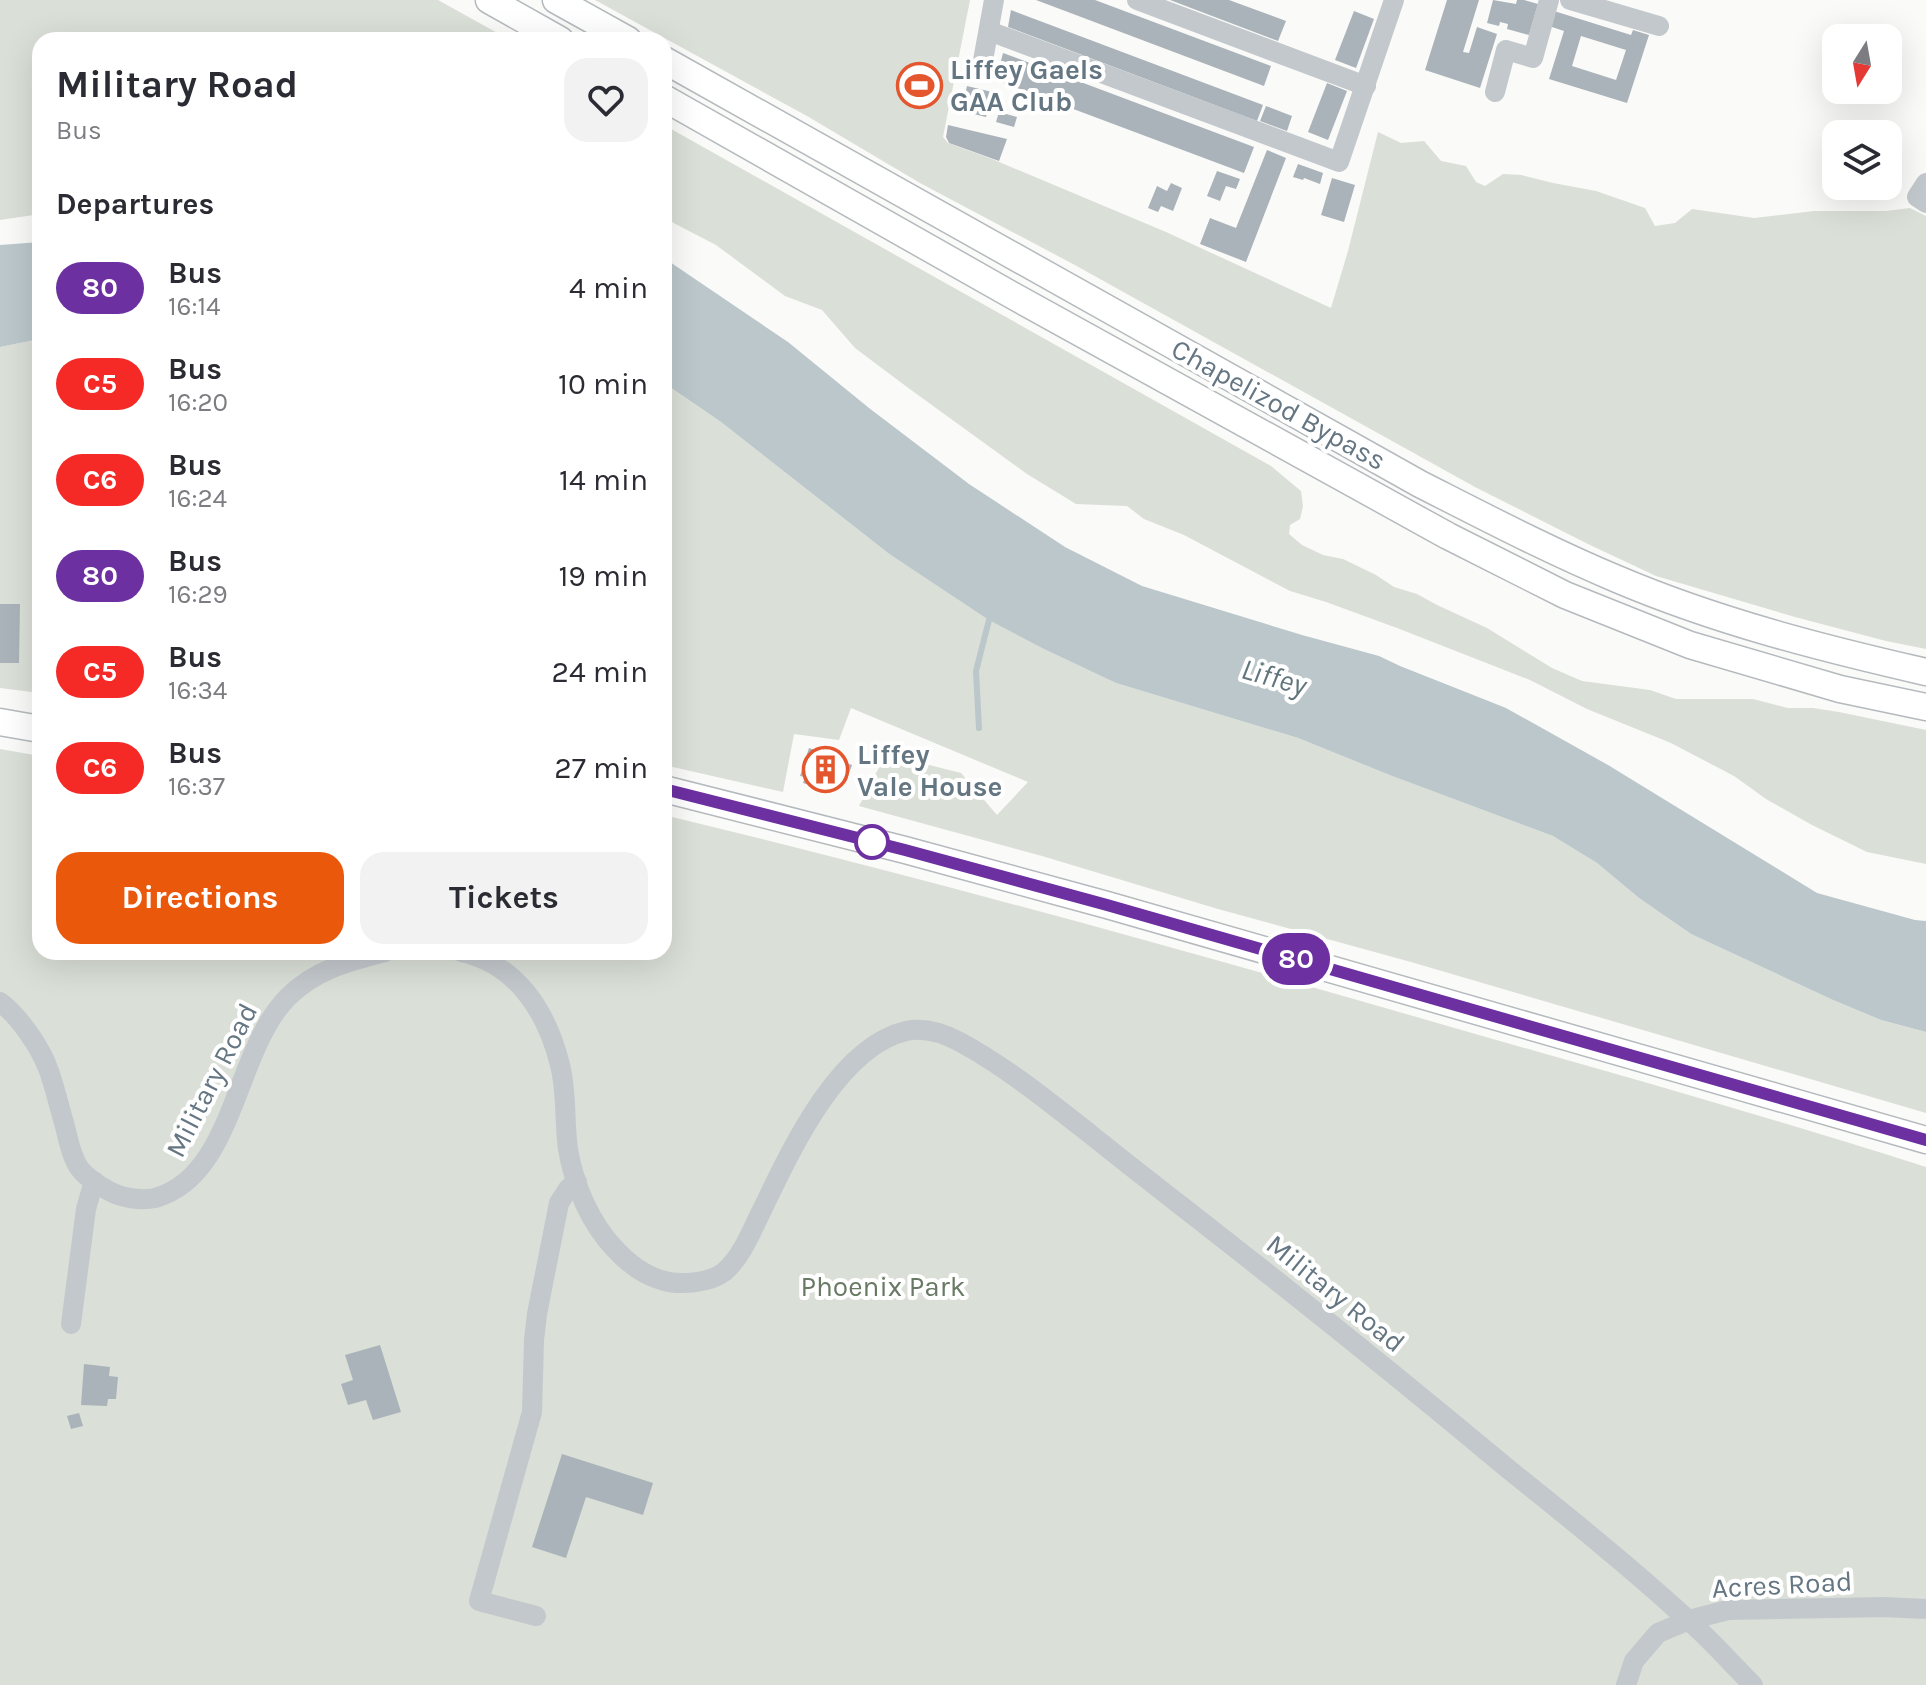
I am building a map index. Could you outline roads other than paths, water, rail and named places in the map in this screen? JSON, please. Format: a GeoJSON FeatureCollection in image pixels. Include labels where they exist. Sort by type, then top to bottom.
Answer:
{"type":"FeatureCollection","features":[{"type":"Feature","properties":{"kind":"main road"},"geometry":{"type":"LineString","coordinates":[[489,0],[546,32]]}},
{"type":"Feature","properties":{"kind":"main road"},"geometry":{"type":"LineString","coordinates":[[556,0],[614,32]]}},
{"type":"Feature","properties":{"kind":"main road","name":"Chapelizod Bypass"},"geometry":{"type":"LineString","coordinates":[[672,64],[1420,484],[1543,547],[1620,581],[1714,615],[1845,654],[1926,672]]}},
{"type":"Feature","properties":{"kind":"main road","name":"Chapelizod Bypass"},"geometry":{"type":"LineString","coordinates":[[672,103],[1434,529],[1565,595],[1690,645],[1840,689],[1926,707]]}},
{"type":"Feature","properties":{"kind":"main road"},"geometry":{"type":"LineString","coordinates":[[0,722],[32,728]]}},
{"type":"Feature","properties":{"kind":"main road"},"geometry":{"type":"LineString","coordinates":[[672,791],[1107,905],[1926,1140]]}},
{"type":"Feature","properties":{"kind":"street"},"geometry":{"type":"LineString","coordinates":[[982,66],[994,0]]}},
{"type":"Feature","properties":{"kind":"street"},"geometry":{"type":"LineString","coordinates":[[1137,0],[1366,86]]}},
{"type":"Feature","properties":{"kind":"street"},"geometry":{"type":"LineString","coordinates":[[989,31],[1339,162],[1394,0]]}},
{"type":"Feature","properties":{"kind":"street"},"geometry":{"type":"LineString","coordinates":[[1495,92],[1506,50],[1533,58],[1549,0]]}},
{"type":"Feature","properties":{"kind":"street"},"geometry":{"type":"LineString","coordinates":[[1570,0],[1659,26]]}},
{"type":"Feature","properties":{"kind":"street"},"geometry":{"type":"LineString","coordinates":[[1926,183],[1917,197],[1926,203]]}},
{"type":"Feature","properties":{"kind":"street","name":"Military Road"},"geometry":{"type":"LineString","coordinates":[[94,1181],[110,1192],[147,1200],[171,1193],[191,1179],[205,1163],[222,1131],[265,1029],[286,998],[313,975],[352,960]]}},
{"type":"Feature","properties":{"kind":"street","name":"Military Road"},"geometry":{"type":"LineString","coordinates":[[483,960],[496,965],[524,989],[535,1002],[548,1028],[561,1068],[568,1149],[583,1199],[601,1235],[626,1261],[658,1280],[682,1284],[723,1273],[745,1247],[800,1134],[833,1085],[861,1053],[889,1036],[911,1029],[936,1031],[960,1042],[1036,1092],[1357,1344],[1626,1565],[1689,1620],[1753,1685]]}},
{"type":"Feature","properties":{"kind":"street"},"geometry":{"type":"LineString","coordinates":[[0,1002],[31,1037],[48,1067],[75,1157],[80,1169],[94,1181],[86,1209],[71,1324]]}},
{"type":"Feature","properties":{"kind":"street"},"geometry":{"type":"LineString","coordinates":[[536,1616],[479,1601],[532,1412],[537,1314],[559,1203],[577,1182]]}},
{"type":"Feature","properties":{"kind":"street","name":"Acres Road"},"geometry":{"type":"LineString","coordinates":[[1626,1685],[1634,1661],[1658,1633],[1689,1620],[1728,1610],[1926,1609]]}},
{"type":"Feature","properties":{"kind":"water"},"geometry":{"type":"Polygon","coordinates":[[[32,243],[32,341],[0,347],[0,245],[32,243]]]}},
{"type":"Feature","properties":{"kind":"water","name":"Liffey"},"geometry":{"type":"Polygon","coordinates":[[[672,263],[788,342],[969,484],[1065,547],[1142,586],[1379,656],[1506,708],[1608,765],[1817,893],[1926,921],[1926,1032],[1881,1020],[1833,1000],[1691,934],[1639,898],[1597,863],[1553,836],[1298,738],[1116,683],[1048,651],[989,620],[888,553],[721,422],[672,388],[672,263]]]}},
{"type":"Feature","properties":{"kind":"waterway"},"geometry":{"type":"LineString","coordinates":[[979,728],[976,671],[989,620]]}},
{"type":"Feature","properties":{"kind":"place","name":"Liffey Gaels GAA Club"},"geometry":{"type":"Point","coordinates":[919,85]}},
{"type":"Feature","properties":{"kind":"place","name":"Liffey Vale House"},"geometry":{"type":"Point","coordinates":[826,770]}},
{"type":"Feature","properties":{"kind":"park label","name":"Phoenix Park"},"geometry":{"type":"Point","coordinates":[883,1286]}}]}
